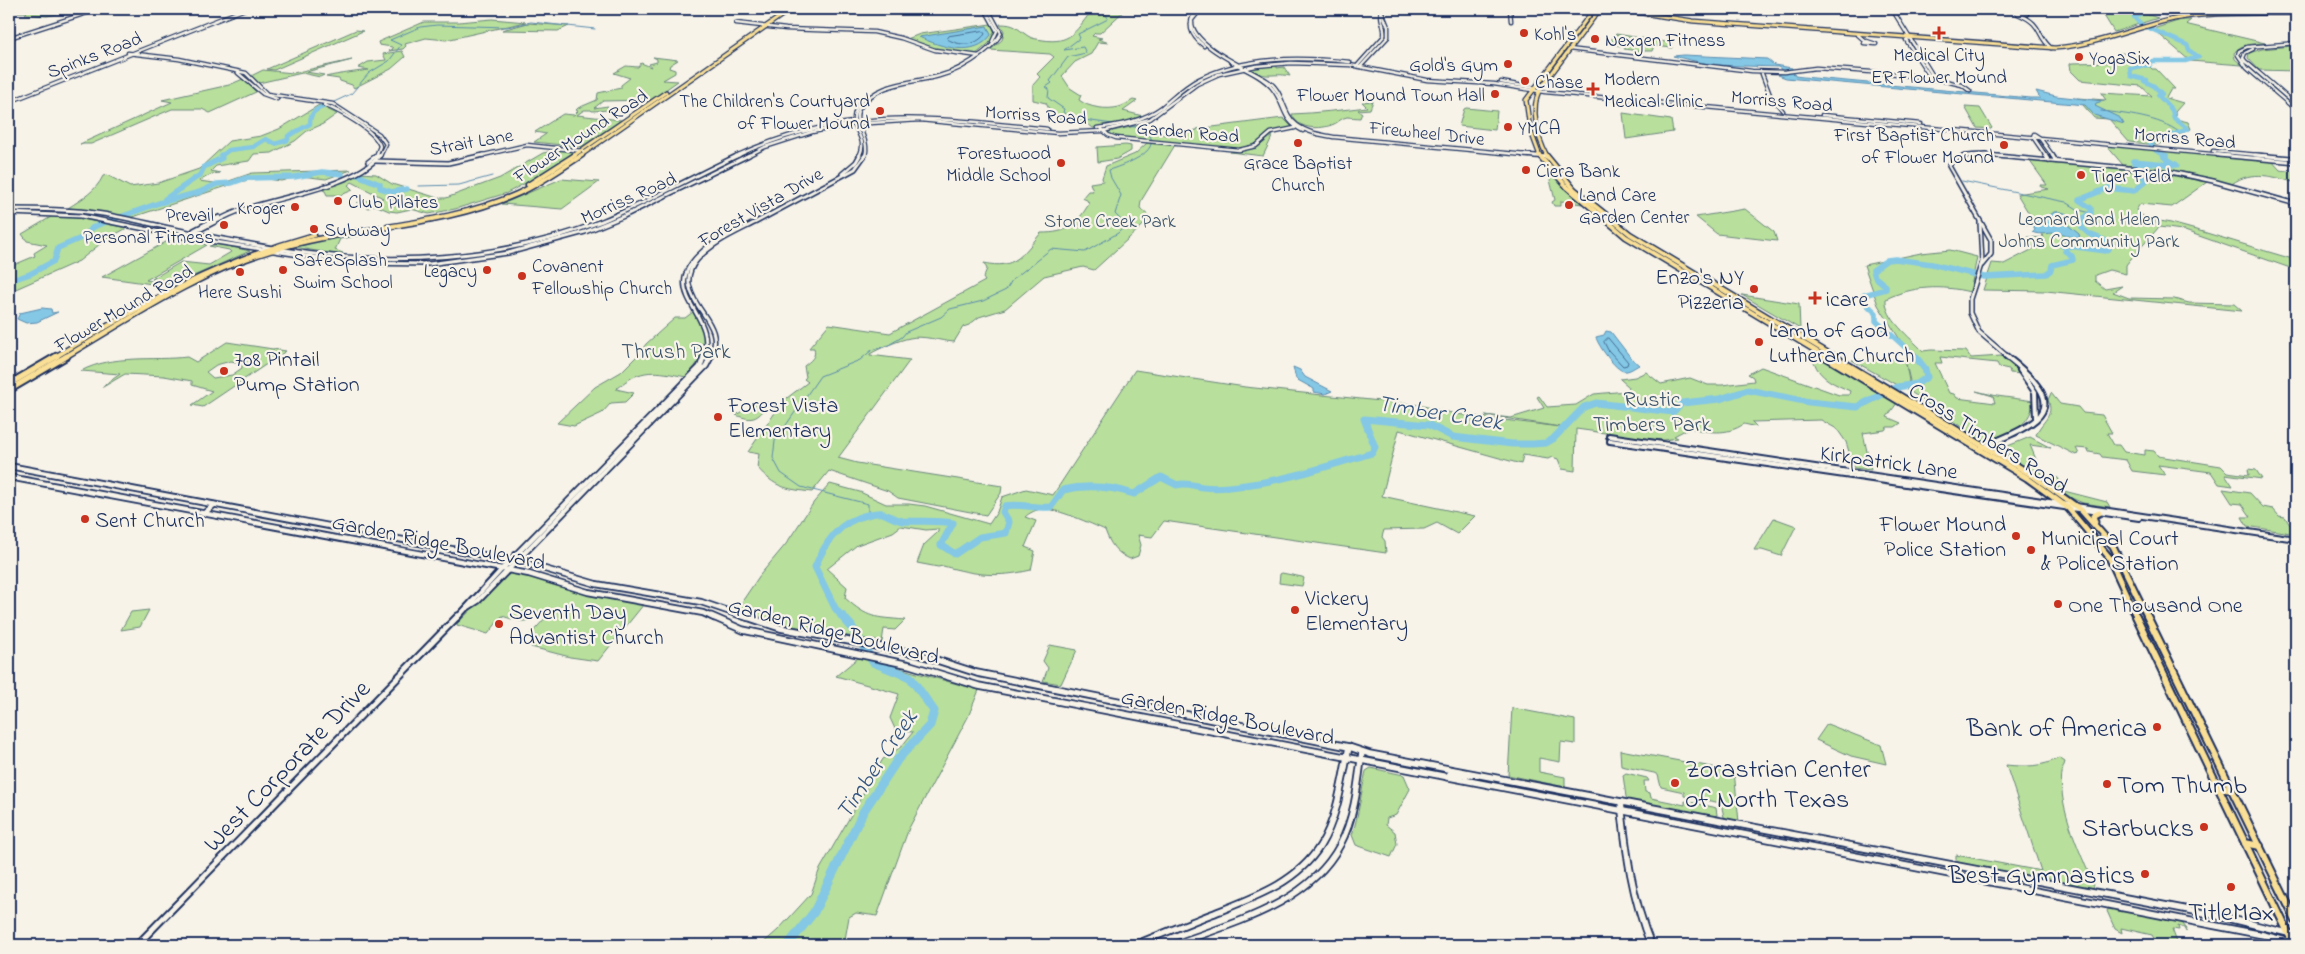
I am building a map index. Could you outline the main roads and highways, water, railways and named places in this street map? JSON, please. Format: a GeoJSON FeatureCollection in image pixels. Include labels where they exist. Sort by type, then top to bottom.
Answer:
{"type":"FeatureCollection","features":[{"type":"Feature","properties":{"kind":"main road"},"geometry":{"type":"LineString","coordinates":[[9,37],[92,9]]}},
{"type":"Feature","properties":{"kind":"main road"},"geometry":{"type":"LineString","coordinates":[[76,15],[99,9]]}},
{"type":"Feature","properties":{"kind":"main road","name":"Spinks Road"},"geometry":{"type":"LineString","coordinates":[[9,101],[244,9]]}},
{"type":"Feature","properties":{"kind":"main road","name":"Flower Mound Road"},"geometry":{"type":"LineString","coordinates":[[9,390],[176,292],[270,248],[279,248],[453,212],[491,201],[533,182],[632,121],[785,9]]}},
{"type":"Feature","properties":{"kind":"main road","name":"Flower Mound Road"},"geometry":{"type":"LineString","coordinates":[[9,384],[180,285],[210,270],[260,250],[318,234],[434,219],[478,208],[539,183],[625,120],[761,27],[791,9]]}},
{"type":"Feature","properties":{"kind":"main road"},"geometry":{"type":"LineString","coordinates":[[855,122],[860,107],[879,92],[900,84],[957,70],[976,57],[993,42],[997,33],[987,9]]}},
{"type":"Feature","properties":{"kind":"main road","name":"Cross Timbers Road"},"geometry":{"type":"LineString","coordinates":[[1594,9],[1533,89],[1526,102],[1533,136],[1541,158],[1548,168],[1594,212],[1620,232],[1872,384],[1984,445],[2032,475],[2081,510],[2098,527],[2113,546],[2296,921]]}},
{"type":"Feature","properties":{"kind":"main road","name":"Cross Timbers Road"},"geometry":{"type":"LineString","coordinates":[[1600,9],[1540,90],[1534,105],[1541,142],[1547,157],[1560,174],[1602,212],[1630,234],[1878,382],[2027,478],[2068,508],[2100,545],[2114,570],[2288,932],[2295,942]]}},
{"type":"Feature","properties":{"kind":"main road"},"geometry":{"type":"LineString","coordinates":[[1615,9],[1669,19],[1761,25]]}},
{"type":"Feature","properties":{"kind":"main road"},"geometry":{"type":"LineString","coordinates":[[1625,9],[1677,18],[1865,35],[1908,37]]}},
{"type":"Feature","properties":{"kind":"main road"},"geometry":{"type":"LineString","coordinates":[[1817,30],[2050,47],[2088,45],[2159,23],[2195,16],[2296,12]]}},
{"type":"Feature","properties":{"kind":"main road"},"geometry":{"type":"LineString","coordinates":[[2050,47],[2085,43],[2154,22],[2192,15],[2296,12]]}},
{"type":"Feature","properties":{"kind":"main road"},"geometry":{"type":"LineString","coordinates":[[2296,44],[2254,47],[2239,51],[2238,55],[2241,61],[2289,106],[2296,110]]}},
{"type":"Feature","properties":{"kind":"main road"},"geometry":{"type":"LineString","coordinates":[[2254,47],[2245,53],[2243,58],[2296,105]]}},
{"type":"Feature","properties":{"kind":"main road"},"geometry":{"type":"LineString","coordinates":[[1563,50],[1569,50]]}},
{"type":"Feature","properties":{"kind":"main road","name":"Morriss Road"},"geometry":{"type":"LineString","coordinates":[[1102,129],[1124,124],[1156,110],[1199,78],[1240,66],[1295,59],[1360,65],[1427,80],[1494,84],[1540,90],[2141,146]]}},
{"type":"Feature","properties":{"kind":"main road"},"geometry":{"type":"LineString","coordinates":[[2241,61],[2246,61]]}},
{"type":"Feature","properties":{"kind":"main road","name":"Morriss Road"},"geometry":{"type":"LineString","coordinates":[[279,248],[344,257],[390,260],[454,256],[538,241],[581,228],[624,211],[775,139],[810,128],[855,122],[920,120],[1058,132],[1119,128],[1160,113],[1203,82],[1240,66],[1246,68],[1311,62],[1360,65]]}},
{"type":"Feature","properties":{"kind":"main road","name":"Morriss Road"},"geometry":{"type":"LineString","coordinates":[[1540,90],[1781,111],[2040,138],[2296,160]]}},
{"type":"Feature","properties":{"kind":"main road"},"geometry":{"type":"LineString","coordinates":[[1529,119],[1536,120]]}},
{"type":"Feature","properties":{"kind":"main road"},"geometry":{"type":"LineString","coordinates":[[625,120],[632,121]]}},
{"type":"Feature","properties":{"kind":"main road","name":"Morriss Road"},"geometry":{"type":"LineString","coordinates":[[222,238],[351,263],[395,265],[461,261],[518,251],[560,240],[610,223],[777,142],[855,122]]}},
{"type":"Feature","properties":{"kind":"main road","name":"Forest Vista Drive"},"geometry":{"type":"LineString","coordinates":[[713,329],[688,288],[691,270],[699,258],[719,242],[855,169],[864,160],[868,149],[868,143],[855,122]]}},
{"type":"Feature","properties":{"kind":"main road","name":"Forest Vista Drive"},"geometry":{"type":"LineString","coordinates":[[707,331],[684,292],[684,276],[691,261],[712,243],[852,167],[862,156],[864,147],[855,122]]}},
{"type":"Feature","properties":{"kind":"main road"},"geometry":{"type":"LineString","coordinates":[[1533,136],[1541,142]]}},
{"type":"Feature","properties":{"kind":"main road"},"geometry":{"type":"LineString","coordinates":[[478,208],[491,201]]}},
{"type":"Feature","properties":{"kind":"main road"},"geometry":{"type":"LineString","coordinates":[[9,209],[89,212],[222,238]]}},
{"type":"Feature","properties":{"kind":"main road"},"geometry":{"type":"LineString","coordinates":[[9,213],[80,216],[260,250]]}},
{"type":"Feature","properties":{"kind":"main road"},"geometry":{"type":"LineString","coordinates":[[134,227],[144,222]]}},
{"type":"Feature","properties":{"kind":"main road"},"geometry":{"type":"LineString","coordinates":[[200,239],[222,238]]}},
{"type":"Feature","properties":{"kind":"main road"},"geometry":{"type":"LineString","coordinates":[[292,244],[291,247],[295,250]]}},
{"type":"Feature","properties":{"kind":"main road"},"geometry":{"type":"LineString","coordinates":[[176,292],[182,287],[180,285]]}},
{"type":"Feature","properties":{"kind":"main road"},"geometry":{"type":"LineString","coordinates":[[502,569],[694,374],[705,359],[708,340],[707,331],[713,329],[715,338],[714,350],[704,370],[508,570]]}},
{"type":"Feature","properties":{"kind":"main road"},"geometry":{"type":"LineString","coordinates":[[1794,338],[1801,336]]}},
{"type":"Feature","properties":{"kind":"main road","name":"Garden Ridge Boulevard"},"geometry":{"type":"LineString","coordinates":[[9,466],[510,560],[596,584],[701,602],[780,628],[918,654],[977,673],[1349,746],[1362,752],[2099,893],[2288,932]]}},
{"type":"Feature","properties":{"kind":"main road","name":"Garden Ridge Boulevard"},"geometry":{"type":"LineString","coordinates":[[9,477],[508,570],[588,592],[703,613],[743,630],[910,665],[980,686],[2295,942]]}},
{"type":"Feature","properties":{"kind":"main road"},"geometry":{"type":"LineString","coordinates":[[203,514],[214,505]]}},
{"type":"Feature","properties":{"kind":"main road"},"geometry":{"type":"LineString","coordinates":[[2098,527],[2093,516],[2099,513]]}},
{"type":"Feature","properties":{"kind":"main road"},"geometry":{"type":"LineString","coordinates":[[2114,570],[2126,572]]}},
{"type":"Feature","properties":{"kind":"main road"},"geometry":{"type":"LineString","coordinates":[[2146,637],[2158,639]]}},
{"type":"Feature","properties":{"kind":"main road"},"geometry":{"type":"LineString","coordinates":[[1134,945],[1251,899],[1271,890],[1292,875],[1310,858],[1326,838],[1333,820],[1349,746]]}},
{"type":"Feature","properties":{"kind":"main road"},"geometry":{"type":"LineString","coordinates":[[1173,945],[1277,904],[1313,880],[1332,858],[1343,838],[1350,818],[1362,752]]}},
{"type":"Feature","properties":{"kind":"main road"},"geometry":{"type":"LineString","coordinates":[[1447,777],[1450,774],[1492,776]]}},
{"type":"Feature","properties":{"kind":"main road"},"geometry":{"type":"LineString","coordinates":[[2218,787],[2232,789]]}},
{"type":"Feature","properties":{"kind":"main road"},"geometry":{"type":"LineString","coordinates":[[1621,802],[1629,881],[1641,922],[1651,945]]}},
{"type":"Feature","properties":{"kind":"main road"},"geometry":{"type":"LineString","coordinates":[[2245,843],[2260,846]]}},
{"type":"Feature","properties":{"kind":"main road"},"geometry":{"type":"LineString","coordinates":[[2099,893],[2102,903]]}},
{"type":"Feature","properties":{"kind":"water"},"geometry":{"type":"Polygon","coordinates":[[[987,26],[991,35],[984,42],[967,48],[947,47],[919,37],[987,26]]]}},
{"type":"Feature","properties":{"kind":"water"},"geometry":{"type":"Polygon","coordinates":[[[1673,56],[1767,59],[1774,65],[1792,68],[1795,76],[1803,77],[2040,98],[2036,91],[2056,96],[2104,101],[2096,103],[2095,106],[2120,118],[2124,124],[2094,115],[2085,105],[1786,78],[1778,75],[1782,73],[1778,67],[1712,65],[1673,56]]]}},
{"type":"Feature","properties":{"kind":"water"},"geometry":{"type":"Polygon","coordinates":[[[2054,212],[2064,213],[2072,218],[2068,225],[2079,234],[2080,238],[2061,233],[2038,234],[2032,232],[2035,230],[2031,219],[2045,219],[2054,212]]]}},
{"type":"Feature","properties":{"kind":"water"},"geometry":{"type":"Polygon","coordinates":[[[42,308],[51,309],[52,313],[58,312],[37,322],[26,323],[17,319],[20,313],[42,308]]]}},
{"type":"Feature","properties":{"kind":"water"},"geometry":{"type":"Polygon","coordinates":[[[1606,331],[1611,332],[1631,358],[1639,365],[1626,371],[1616,367],[1603,351],[1596,337],[1604,335],[1606,331]]]}},
{"type":"Feature","properties":{"kind":"water"},"geometry":{"type":"Polygon","coordinates":[[[1293,367],[1300,370],[1305,377],[1332,391],[1325,394],[1314,392],[1314,389],[1296,379],[1293,367]]]}},
{"type":"Feature","properties":{"kind":"waterway"},"geometry":{"type":"LineString","coordinates":[[1102,9],[1108,9],[1106,14],[1108,19],[1078,34],[1080,38],[1064,50],[1083,47],[1086,53],[1068,57],[1050,81],[1052,83],[1046,87],[1049,89],[1048,98],[1064,109],[1063,112],[1070,118],[1113,124]]}},
{"type":"Feature","properties":{"kind":"waterway","name":"Timber Creek"},"geometry":{"type":"LineString","coordinates":[[2135,9],[2140,15],[2134,17],[2140,24],[2187,45],[2190,51],[2199,57],[2185,61],[2152,61],[2150,65],[2130,68],[2131,76],[2146,80],[2144,81],[2154,86],[2162,94],[2158,95],[2172,110],[2174,118],[2188,129],[2150,143],[2156,151],[2167,156]]}},
{"type":"Feature","properties":{"kind":"waterway"},"geometry":{"type":"LineString","coordinates":[[334,102],[351,94],[369,73],[389,61],[401,45],[390,40],[420,27],[437,25],[507,27],[531,22],[595,29]]}},
{"type":"Feature","properties":{"kind":"waterway"},"geometry":{"type":"LineString","coordinates":[[1612,41],[1632,46]]}},
{"type":"Feature","properties":{"kind":"waterway"},"geometry":{"type":"LineString","coordinates":[[1463,102],[1470,97]]}},
{"type":"Feature","properties":{"kind":"waterway"},"geometry":{"type":"LineString","coordinates":[[221,156],[229,150],[253,147],[266,139],[275,144],[288,140],[288,136],[310,124],[313,113],[323,107]]}},
{"type":"Feature","properties":{"kind":"waterway"},"geometry":{"type":"LineString","coordinates":[[2101,111],[2152,120],[2179,132]]}},
{"type":"Feature","properties":{"kind":"waterway"},"geometry":{"type":"LineString","coordinates":[[868,514],[868,504],[801,487],[781,473],[773,458],[775,441],[820,376],[860,360],[872,350],[887,346],[902,337],[906,332],[941,317],[950,309],[983,301],[1006,290],[1012,280],[1051,249],[1085,252],[1118,233],[1126,225],[1115,214],[1121,195],[1111,178],[1109,170],[1143,155],[1151,144],[1151,138],[1147,132],[1127,126]]}},
{"type":"Feature","properties":{"kind":"waterway"},"geometry":{"type":"LineString","coordinates":[[165,199],[200,175],[204,167],[222,158],[221,156]]}},
{"type":"Feature","properties":{"kind":"waterway","name":"Timber Creek"},"geometry":{"type":"LineString","coordinates":[[1915,356],[1876,321],[1876,313],[1861,299],[1864,295],[1886,289],[1886,286],[1875,277],[1873,270],[1887,260],[1895,259],[1932,264],[1984,277],[2046,274],[2051,270],[2052,265],[2073,260],[2072,256],[2065,251],[2066,248],[2061,245],[2106,251],[2109,249],[2109,242],[2089,234],[2082,228],[2081,220],[2091,213],[2091,208],[2079,200],[2108,188],[2134,191],[2146,181],[2133,161],[2177,165],[2164,157],[2167,156]]}},
{"type":"Feature","properties":{"kind":"waterway"},"geometry":{"type":"LineString","coordinates":[[9,281],[30,274],[54,261],[58,248],[86,236],[92,228],[98,225],[159,203],[200,192],[217,184],[232,183],[246,178],[294,177],[322,172],[342,174]]}},
{"type":"Feature","properties":{"kind":"waterway"},"geometry":{"type":"LineString","coordinates":[[355,174],[380,184],[380,188],[392,192],[407,189]]}},
{"type":"Feature","properties":{"kind":"waterway"},"geometry":{"type":"LineString","coordinates":[[418,186],[459,185],[492,176]]}},
{"type":"Feature","properties":{"kind":"waterway"},"geometry":{"type":"LineString","coordinates":[[1962,181],[2066,202],[2079,210],[2091,213]]}},
{"type":"Feature","properties":{"kind":"waterway"},"geometry":{"type":"LineString","coordinates":[[2024,224],[2033,225]]}},
{"type":"Feature","properties":{"kind":"waterway","name":"Timber Creek"},"geometry":{"type":"LineString","coordinates":[[843,618],[835,608],[815,567],[823,550],[834,534],[848,522],[870,514],[882,513],[903,521],[953,523],[941,545],[955,554],[980,537],[1006,533],[1009,522],[1003,512],[1005,506],[1051,507],[1063,490],[1099,487],[1134,494],[1161,477],[1177,485],[1187,484],[1224,488],[1293,476],[1372,453],[1375,447],[1364,419],[1429,425],[1453,437],[1512,444],[1546,443],[1553,439],[1584,407],[1596,403],[1673,412],[1682,403],[1720,399],[1748,390],[1809,402],[1857,407],[1897,387],[1917,384],[1927,377],[1925,369],[1915,356]]}},
{"type":"Feature","properties":{"kind":"waterway","name":"Timber Creek"},"geometry":{"type":"LineString","coordinates":[[788,945],[814,912],[863,812],[898,759],[930,725],[934,711],[910,677],[873,662],[851,626],[842,616]]}},
{"type":"Feature","properties":{"kind":"place","name":"Kohl's"},"geometry":{"type":"Point","coordinates":[1524,33]}},
{"type":"Feature","properties":{"kind":"place","name":"Medical City ER Flower Mound"},"geometry":{"type":"Point","coordinates":[1939,33]}},
{"type":"Feature","properties":{"kind":"place","name":"Nexgen Fitness"},"geometry":{"type":"Point","coordinates":[1595,39]}},
{"type":"Feature","properties":{"kind":"place","name":"YogaSix"},"geometry":{"type":"Point","coordinates":[2079,57]}},
{"type":"Feature","properties":{"kind":"place","name":"Gold's Gym"},"geometry":{"type":"Point","coordinates":[1508,64]}},
{"type":"Feature","properties":{"kind":"place","name":"Chase"},"geometry":{"type":"Point","coordinates":[1525,81]}},
{"type":"Feature","properties":{"kind":"place","name":"Modern Medical Clinic"},"geometry":{"type":"Point","coordinates":[1593,89]}},
{"type":"Feature","properties":{"kind":"place","name":"Flower Mound Town Hall"},"geometry":{"type":"Point","coordinates":[1495,94]}},
{"type":"Feature","properties":{"kind":"place","name":"The Children's Courtyard of Flower Mound"},"geometry":{"type":"Point","coordinates":[880,111]}},
{"type":"Feature","properties":{"kind":"place","name":"YMCA"},"geometry":{"type":"Point","coordinates":[1508,127]}},
{"type":"Feature","properties":{"kind":"place","name":"Grace Baptist Church"},"geometry":{"type":"Point","coordinates":[1298,143]}},
{"type":"Feature","properties":{"kind":"place","name":"First Baptist Church of Flower Mound"},"geometry":{"type":"Point","coordinates":[2004,145]}},
{"type":"Feature","properties":{"kind":"place","name":"Forestwood Middle School"},"geometry":{"type":"Point","coordinates":[1061,163]}},
{"type":"Feature","properties":{"kind":"place","name":"Ciera Bank"},"geometry":{"type":"Point","coordinates":[1526,170]}},
{"type":"Feature","properties":{"kind":"place","name":"Tiger Field"},"geometry":{"type":"Point","coordinates":[2081,175]}},
{"type":"Feature","properties":{"kind":"place","name":"Club Pilates"},"geometry":{"type":"Point","coordinates":[338,201]}},
{"type":"Feature","properties":{"kind":"place","name":"Land Care Garden Center"},"geometry":{"type":"Point","coordinates":[1569,205]}},
{"type":"Feature","properties":{"kind":"place","name":"Kroger"},"geometry":{"type":"Point","coordinates":[295,207]}},
{"type":"Feature","properties":{"kind":"place","name":"Prevail Personal Fitness"},"geometry":{"type":"Point","coordinates":[224,225]}},
{"type":"Feature","properties":{"kind":"place","name":"Subway"},"geometry":{"type":"Point","coordinates":[314,229]}},
{"type":"Feature","properties":{"kind":"place","name":"SafeSplash Swim School"},"geometry":{"type":"Point","coordinates":[283,270]}},
{"type":"Feature","properties":{"kind":"place","name":"Legacy"},"geometry":{"type":"Point","coordinates":[487,270]}},
{"type":"Feature","properties":{"kind":"place","name":"Here Sushi"},"geometry":{"type":"Point","coordinates":[240,272]}},
{"type":"Feature","properties":{"kind":"place","name":"Covanent Fellowship Church"},"geometry":{"type":"Point","coordinates":[522,276]}},
{"type":"Feature","properties":{"kind":"place","name":"Enzo's NY Pizzeria"},"geometry":{"type":"Point","coordinates":[1754,289]}},
{"type":"Feature","properties":{"kind":"place","name":"icare"},"geometry":{"type":"Point","coordinates":[1815,298]}},
{"type":"Feature","properties":{"kind":"place","name":"Lamb of God Lutheran Church"},"geometry":{"type":"Point","coordinates":[1759,342]}},
{"type":"Feature","properties":{"kind":"place","name":"708 Pintail Pump Station"},"geometry":{"type":"Point","coordinates":[224,371]}},
{"type":"Feature","properties":{"kind":"place","name":"Forest Vista Elementary"},"geometry":{"type":"Point","coordinates":[718,417]}},
{"type":"Feature","properties":{"kind":"place","name":"Sent Church"},"geometry":{"type":"Point","coordinates":[85,519]}},
{"type":"Feature","properties":{"kind":"place","name":"Flower Mound Police Station"},"geometry":{"type":"Point","coordinates":[2016,536]}},
{"type":"Feature","properties":{"kind":"place","name":"Municipal Court & Police Station"},"geometry":{"type":"Point","coordinates":[2031,550]}},
{"type":"Feature","properties":{"kind":"place","name":"One Thousand One"},"geometry":{"type":"Point","coordinates":[2058,604]}},
{"type":"Feature","properties":{"kind":"place","name":"Vickery Elementary"},"geometry":{"type":"Point","coordinates":[1295,610]}},
{"type":"Feature","properties":{"kind":"place","name":"Seventh Day Advantist Church"},"geometry":{"type":"Point","coordinates":[499,624]}},
{"type":"Feature","properties":{"kind":"place","name":"Bank of America"},"geometry":{"type":"Point","coordinates":[2157,727]}},
{"type":"Feature","properties":{"kind":"place","name":"Zorastrian Center of North Texas"},"geometry":{"type":"Point","coordinates":[1675,783]}},
{"type":"Feature","properties":{"kind":"place","name":"Tom Thumb"},"geometry":{"type":"Point","coordinates":[2107,784]}},
{"type":"Feature","properties":{"kind":"place","name":"Starbucks"},"geometry":{"type":"Point","coordinates":[2204,827]}},
{"type":"Feature","properties":{"kind":"place","name":"Best Gymnastics"},"geometry":{"type":"Point","coordinates":[2145,874]}},
{"type":"Feature","properties":{"kind":"place","name":"TitleMax"},"geometry":{"type":"Point","coordinates":[2231,887]}},
{"type":"Feature","properties":{"kind":"park label","name":"Stone Creek Park"},"geometry":{"type":"Point","coordinates":[1110,220]}},
{"type":"Feature","properties":{"kind":"park label","name":"Leonard and Helen Johns Community Park"},"geometry":{"type":"Point","coordinates":[2089,229]}},
{"type":"Feature","properties":{"kind":"park label","name":"Thrush Park"},"geometry":{"type":"Point","coordinates":[676,350]}},
{"type":"Feature","properties":{"kind":"park label","name":"Rustic Timbers Park"},"geometry":{"type":"Point","coordinates":[1652,410]}}]}
